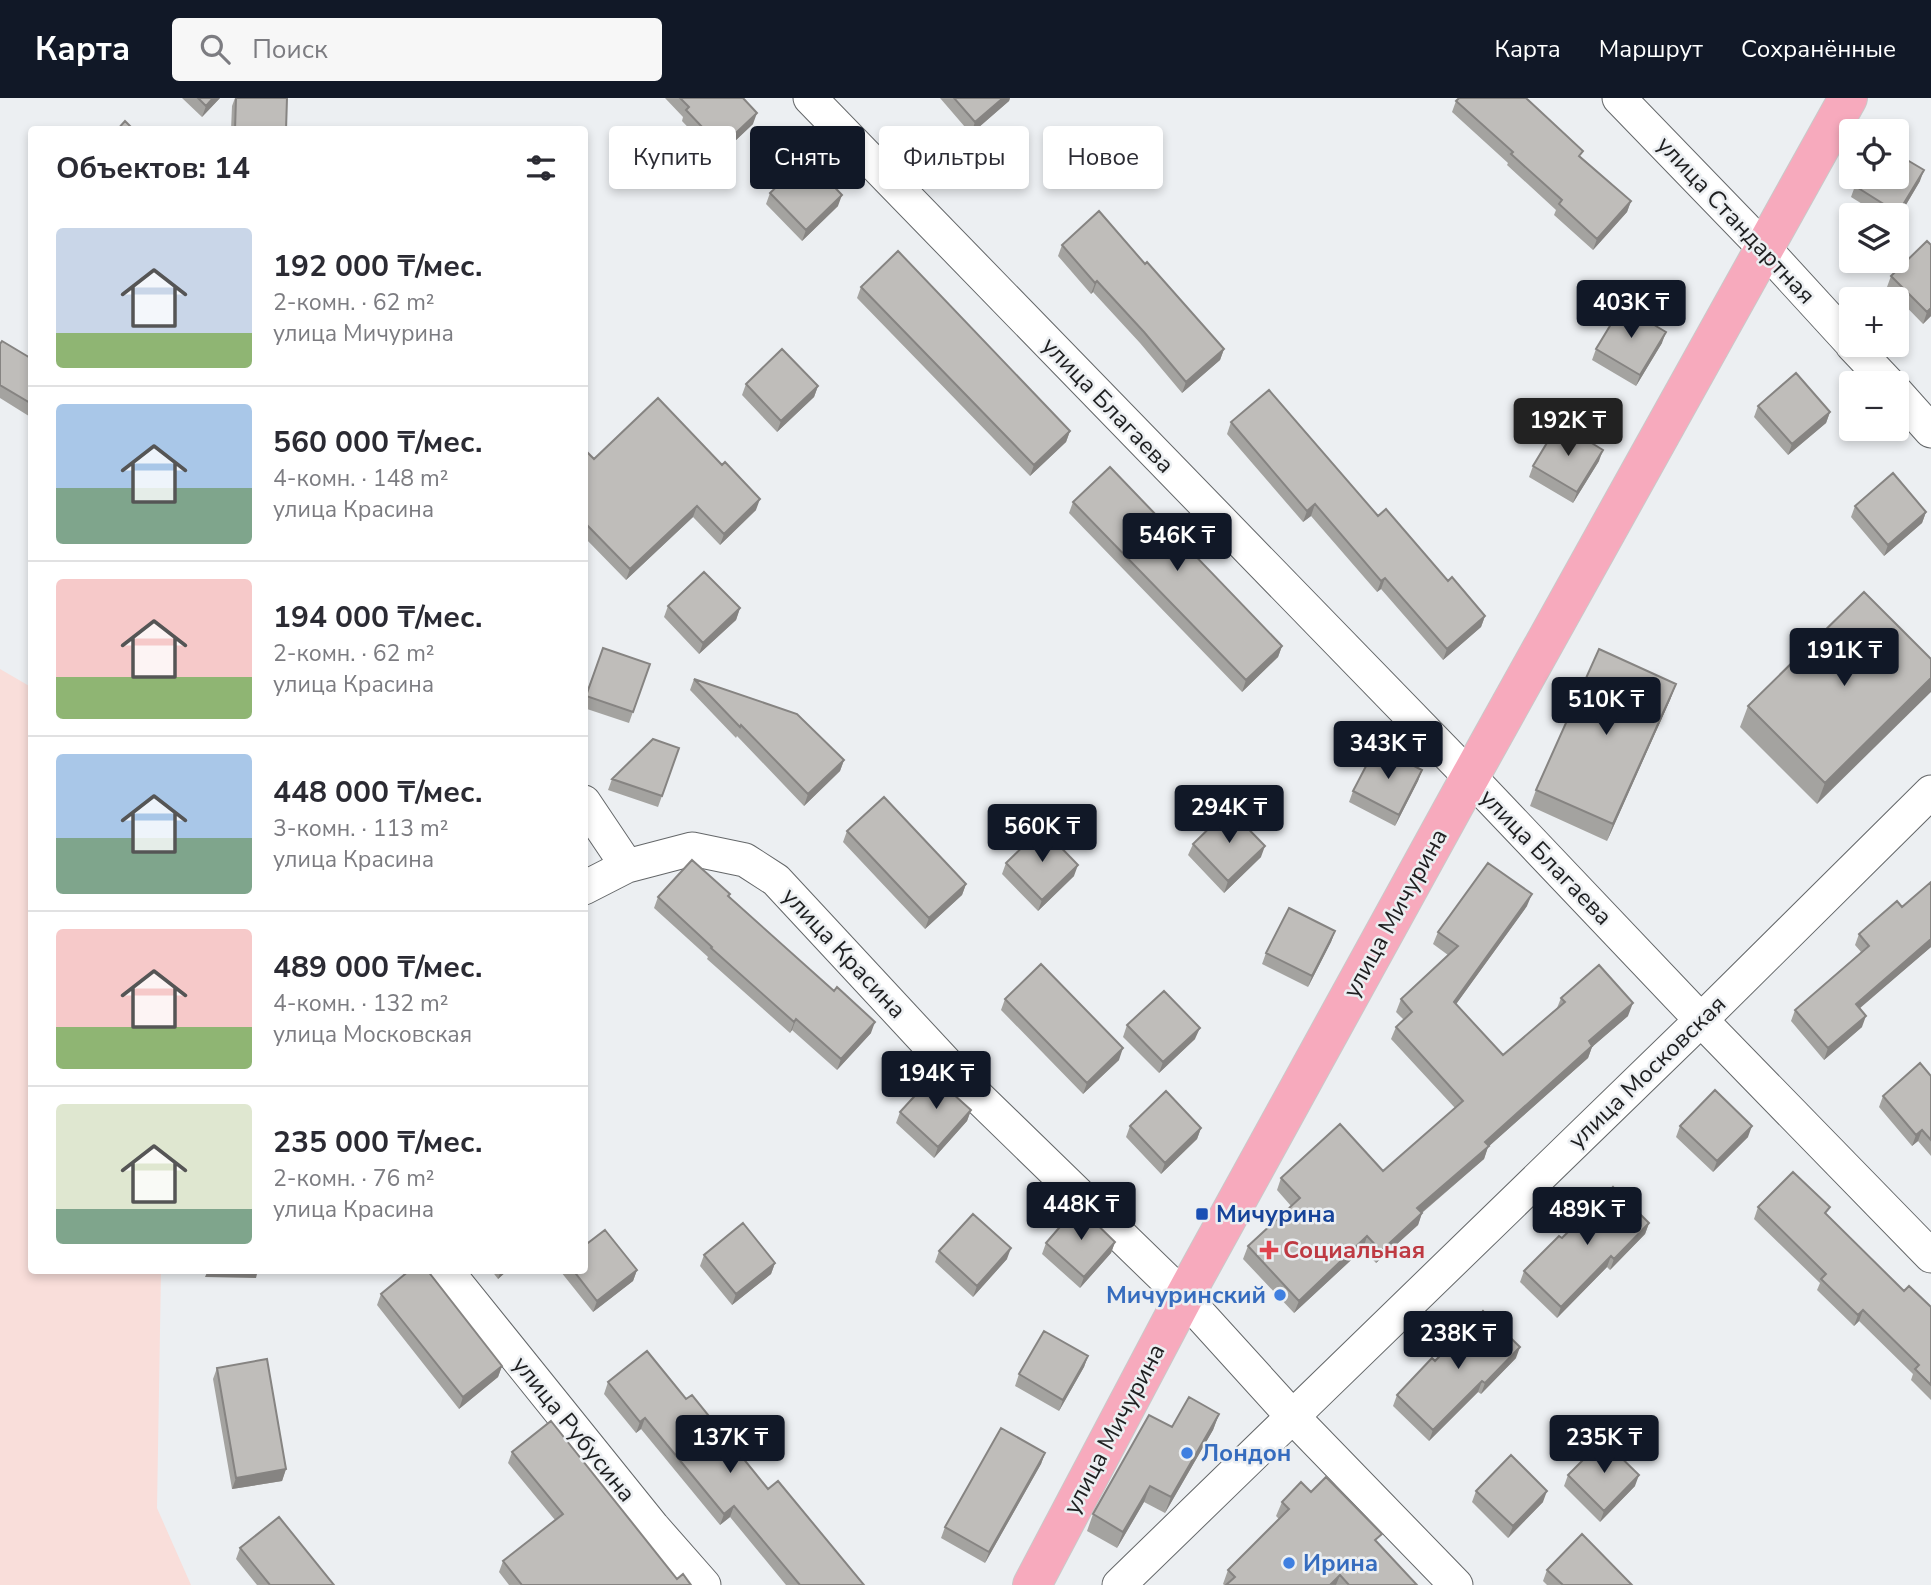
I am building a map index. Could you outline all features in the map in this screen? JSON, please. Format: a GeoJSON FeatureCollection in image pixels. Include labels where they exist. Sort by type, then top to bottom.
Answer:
{"type":"FeatureCollection","features":[{"type":"Feature","properties":{"kind":"main road","name":"улица Мичурина"},"geometry":{"type":"LineString","coordinates":[[1032,1585],[1184,1297],[1848,98]]}},
{"type":"Feature","properties":{"kind":"street","name":"улица Благаева"},"geometry":{"type":"LineString","coordinates":[[810,98],[1931,1256]]}},
{"type":"Feature","properties":{"kind":"street","name":"улица Стандартная"},"geometry":{"type":"LineString","coordinates":[[1619,98],[1839,330]]}},
{"type":"Feature","properties":{"kind":"street","name":"улица Стандартная"},"geometry":{"type":"LineString","coordinates":[[1864,357],[1877,371]]}},
{"type":"Feature","properties":{"kind":"street"},"geometry":{"type":"LineString","coordinates":[[1909,407],[1931,431]]}},
{"type":"Feature","properties":{"kind":"street","name":"улица Московская"},"geometry":{"type":"LineString","coordinates":[[1119,1585],[1701,1020],[1931,792]]}},
{"type":"Feature","properties":{"kind":"street"},"geometry":{"type":"LineString","coordinates":[[588,808],[627,866]]}},
{"type":"Feature","properties":{"kind":"street","name":"улица Красина"},"geometry":{"type":"LineString","coordinates":[[588,886],[627,866],[692,849],[745,860],[776,880],[972,1091],[1184,1297],[1293,1417],[1456,1585]]}},
{"type":"Feature","properties":{"kind":"street","name":"улица Рубусина"},"geometry":{"type":"LineString","coordinates":[[449,1274],[653,1527],[704,1585]]}},
{"type":"Feature","properties":{"kind":"shaded area"},"geometry":{"type":"Polygon","coordinates":[[[0,669],[28,685],[28,1274],[161,1274],[157,1508],[191,1585],[0,1585],[0,669]]]}},
{"type":"Feature","properties":{"kind":"building"},"geometry":{"type":"Polygon","coordinates":[[[198,98],[213,98],[206,106],[198,98]]]}},
{"type":"Feature","properties":{"kind":"building"},"geometry":{"type":"Polygon","coordinates":[[[236,98],[287,98],[286,126],[235,126],[236,98]]]}},
{"type":"Feature","properties":{"kind":"building"},"geometry":{"type":"Polygon","coordinates":[[[680,98],[743,98],[757,113],[736,133],[736,126],[701,126],[686,110],[689,107],[680,98]]]}},
{"type":"Feature","properties":{"kind":"building"},"geometry":{"type":"Polygon","coordinates":[[[954,98],[1003,98],[975,122],[954,98]]]}},
{"type":"Feature","properties":{"kind":"building"},"geometry":{"type":"Polygon","coordinates":[[[1459,98],[1526,98],[1583,151],[1579,156],[1631,201],[1597,239],[1559,204],[1562,200],[1511,154],[1513,152],[1456,101],[1459,98]]]}},
{"type":"Feature","properties":{"kind":"building"},"geometry":{"type":"Polygon","coordinates":[[[1909,161],[1924,170],[1904,203],[1882,203],[1860,189],[1909,189],[1909,161]]]}},
{"type":"Feature","properties":{"kind":"building"},"geometry":{"type":"Polygon","coordinates":[[[774,189],[836,189],[842,195],[806,230],[770,193],[774,189]]]}},
{"type":"Feature","properties":{"kind":"building"},"geometry":{"type":"Polygon","coordinates":[[[1099,211],[1224,349],[1186,382],[1144,332],[1062,245],[1099,211]]]}},
{"type":"Feature","properties":{"kind":"building"},"geometry":{"type":"Polygon","coordinates":[[[1927,241],[1931,245],[1931,308],[1927,312],[1909,294],[1909,287],[1902,287],[1891,276],[1894,273],[1909,273],[1909,258],[1927,241]]]}},
{"type":"Feature","properties":{"kind":"building"},"geometry":{"type":"Polygon","coordinates":[[[898,251],[1070,431],[1034,465],[861,287],[898,251]]]}},
{"type":"Feature","properties":{"kind":"building"},"geometry":{"type":"Polygon","coordinates":[[[1622,306],[1666,332],[1640,375],[1596,349],[1622,306]]]}},
{"type":"Feature","properties":{"kind":"building"},"geometry":{"type":"Polygon","coordinates":[[[2,341],[28,357],[28,402],[0,385],[2,341]]]}},
{"type":"Feature","properties":{"kind":"building"},"geometry":{"type":"Polygon","coordinates":[[[782,349],[818,386],[781,421],[746,384],[782,349]]]}},
{"type":"Feature","properties":{"kind":"building"},"geometry":{"type":"Polygon","coordinates":[[[1796,373],[1830,412],[1792,444],[1758,406],[1796,373]]]}},
{"type":"Feature","properties":{"kind":"building"},"geometry":{"type":"Polygon","coordinates":[[[1269,390],[1378,516],[1386,509],[1448,581],[1452,577],[1485,616],[1447,649],[1385,578],[1381,581],[1315,504],[1307,511],[1231,422],[1269,390]]]}},
{"type":"Feature","properties":{"kind":"building"},"geometry":{"type":"Polygon","coordinates":[[[658,398],[722,465],[725,462],[760,499],[724,534],[697,506],[630,569],[588,526],[588,453],[594,459],[658,398]]]}},
{"type":"Feature","properties":{"kind":"building"},"geometry":{"type":"Polygon","coordinates":[[[1559,423],[1603,450],[1577,492],[1533,466],[1559,423]]]}},
{"type":"Feature","properties":{"kind":"building"},"geometry":{"type":"Polygon","coordinates":[[[1110,467],[1282,646],[1246,680],[1073,502],[1110,467]]]}},
{"type":"Feature","properties":{"kind":"building"},"geometry":{"type":"Polygon","coordinates":[[[1893,473],[1926,512],[1888,545],[1855,506],[1893,473]]]}},
{"type":"Feature","properties":{"kind":"building"},"geometry":{"type":"Polygon","coordinates":[[[704,572],[740,608],[703,643],[668,606],[704,572]]]}},
{"type":"Feature","properties":{"kind":"building"},"geometry":{"type":"Polygon","coordinates":[[[1864,592],[1931,659],[1931,678],[1825,783],[1748,706],[1864,592]]]}},
{"type":"Feature","properties":{"kind":"building"},"geometry":{"type":"Polygon","coordinates":[[[603,648],[650,664],[633,712],[588,697],[603,648]]]}},
{"type":"Feature","properties":{"kind":"building"},"geometry":{"type":"Polygon","coordinates":[[[1599,649],[1676,684],[1613,824],[1536,790],[1599,649]]]}},
{"type":"Feature","properties":{"kind":"building"},"geometry":{"type":"Polygon","coordinates":[[[694,679],[797,714],[844,760],[808,794],[694,679]]]}},
{"type":"Feature","properties":{"kind":"building"},"geometry":{"type":"Polygon","coordinates":[[[653,739],[679,748],[662,796],[612,779],[653,739]]]}},
{"type":"Feature","properties":{"kind":"building"},"geometry":{"type":"Polygon","coordinates":[[[1376,747],[1422,770],[1399,815],[1353,791],[1376,747]]]}},
{"type":"Feature","properties":{"kind":"building"},"geometry":{"type":"Polygon","coordinates":[[[884,797],[966,884],[929,918],[847,831],[884,797]]]}},
{"type":"Feature","properties":{"kind":"building"},"geometry":{"type":"Polygon","coordinates":[[[1229,809],[1265,846],[1228,881],[1193,844],[1229,809]]]}},
{"type":"Feature","properties":{"kind":"building"},"geometry":{"type":"Polygon","coordinates":[[[1042,828],[1078,865],[1042,900],[1006,863],[1042,828]]]}},
{"type":"Feature","properties":{"kind":"building"},"geometry":{"type":"Polygon","coordinates":[[[692,860],[834,991],[837,987],[875,1022],[841,1059],[796,1019],[794,1022],[658,897],[692,860]]]}},
{"type":"Feature","properties":{"kind":"building"},"geometry":{"type":"Polygon","coordinates":[[[1488,863],[1532,894],[1454,1002],[1503,1055],[1565,1002],[1561,998],[1599,965],[1633,1003],[1589,1041],[1592,1046],[1485,1142],[1489,1146],[1417,1208],[1422,1213],[1381,1251],[1367,1236],[1299,1301],[1248,1246],[1300,1198],[1281,1178],[1340,1124],[1383,1171],[1463,1101],[1396,1027],[1412,1012],[1401,999],[1458,946],[1438,932],[1488,863]]]}},
{"type":"Feature","properties":{"kind":"building"},"geometry":{"type":"Polygon","coordinates":[[[1931,882],[1931,939],[1856,1004],[1866,1016],[1828,1048],[1795,1010],[1869,946],[1859,934],[1897,901],[1902,907],[1931,882]]]}},
{"type":"Feature","properties":{"kind":"building"},"geometry":{"type":"Polygon","coordinates":[[[1289,908],[1335,931],[1312,976],[1266,953],[1289,908]]]}},
{"type":"Feature","properties":{"kind":"building"},"geometry":{"type":"Polygon","coordinates":[[[1041,964],[1123,1048],[1087,1083],[1005,999],[1041,964]]]}},
{"type":"Feature","properties":{"kind":"building"},"geometry":{"type":"Polygon","coordinates":[[[1164,991],[1200,1028],[1163,1062],[1127,1025],[1164,991]]]}},
{"type":"Feature","properties":{"kind":"building"},"geometry":{"type":"Polygon","coordinates":[[[1920,1063],[1931,1076],[1931,1140],[1922,1130],[1916,1135],[1883,1096],[1920,1063]]]}},
{"type":"Feature","properties":{"kind":"building"},"geometry":{"type":"Polygon","coordinates":[[[933,1076],[971,1110],[938,1147],[900,1112],[933,1076]]]}},
{"type":"Feature","properties":{"kind":"building"},"geometry":{"type":"Polygon","coordinates":[[[1715,1090],[1752,1126],[1717,1161],[1680,1126],[1715,1090]]]}},
{"type":"Feature","properties":{"kind":"building"},"geometry":{"type":"Polygon","coordinates":[[[1166,1091],[1201,1128],[1165,1163],[1130,1126],[1166,1091]]]}},
{"type":"Feature","properties":{"kind":"building"},"geometry":{"type":"Polygon","coordinates":[[[1793,1172],[1830,1207],[1825,1213],[1904,1291],[1909,1286],[1931,1307],[1931,1385],[1915,1369],[1919,1365],[1863,1310],[1858,1315],[1821,1279],[1826,1274],[1758,1207],[1793,1172]]]}},
{"type":"Feature","properties":{"kind":"building"},"geometry":{"type":"Polygon","coordinates":[[[1613,1187],[1649,1223],[1614,1259],[1611,1256],[1561,1307],[1524,1271],[1613,1187]]]}},
{"type":"Feature","properties":{"kind":"building"},"geometry":{"type":"Polygon","coordinates":[[[1078,1206],[1115,1242],[1084,1277],[1046,1243],[1078,1206]]]}},
{"type":"Feature","properties":{"kind":"building"},"geometry":{"type":"Polygon","coordinates":[[[973,1214],[1011,1248],[977,1286],[939,1251],[973,1214]]]}},
{"type":"Feature","properties":{"kind":"building"},"geometry":{"type":"Polygon","coordinates":[[[743,1223],[775,1263],[736,1294],[704,1255],[743,1223]]]}},
{"type":"Feature","properties":{"kind":"building"},"geometry":{"type":"Polygon","coordinates":[[[605,1230],[637,1270],[597,1301],[576,1274],[588,1274],[588,1243],[605,1230]]]}},
{"type":"Feature","properties":{"kind":"building"},"geometry":{"type":"Polygon","coordinates":[[[405,1274],[430,1274],[502,1366],[463,1397],[381,1294],[405,1274]]]}},
{"type":"Feature","properties":{"kind":"building"},"geometry":{"type":"Polygon","coordinates":[[[1483,1311],[1520,1347],[1433,1430],[1397,1395],[1432,1358],[1435,1361],[1483,1311]]]}},
{"type":"Feature","properties":{"kind":"building"},"geometry":{"type":"Polygon","coordinates":[[[1044,1331],[1088,1356],[1063,1400],[1019,1374],[1044,1331]]]}},
{"type":"Feature","properties":{"kind":"building"},"geometry":{"type":"Polygon","coordinates":[[[647,1351],[686,1399],[692,1395],[768,1489],[778,1481],[864,1585],[800,1585],[734,1506],[724,1514],[645,1418],[640,1422],[608,1382],[647,1351]]]}},
{"type":"Feature","properties":{"kind":"building"},"geometry":{"type":"Polygon","coordinates":[[[267,1359],[286,1469],[236,1478],[217,1368],[267,1359]]]}},
{"type":"Feature","properties":{"kind":"building"},"geometry":{"type":"Polygon","coordinates":[[[1189,1397],[1219,1414],[1171,1497],[1150,1486],[1123,1532],[1093,1514],[1149,1415],[1172,1427],[1189,1397]]]}},
{"type":"Feature","properties":{"kind":"building"},"geometry":{"type":"Polygon","coordinates":[[[551,1421],[677,1579],[683,1574],[691,1585],[522,1585],[503,1561],[563,1514],[512,1452],[551,1421]]]}},
{"type":"Feature","properties":{"kind":"building"},"geometry":{"type":"Polygon","coordinates":[[[1001,1428],[1045,1453],[989,1552],[945,1527],[1001,1428]]]}},
{"type":"Feature","properties":{"kind":"building"},"geometry":{"type":"Polygon","coordinates":[[[1603,1440],[1639,1475],[1604,1511],[1568,1475],[1603,1440]]]}},
{"type":"Feature","properties":{"kind":"building"},"geometry":{"type":"Polygon","coordinates":[[[1511,1455],[1547,1491],[1513,1526],[1476,1491],[1511,1455]]]}},
{"type":"Feature","properties":{"kind":"building"},"geometry":{"type":"Polygon","coordinates":[[[1326,1477],[1382,1534],[1375,1540],[1417,1585],[1349,1585],[1340,1575],[1330,1585],[1226,1585],[1235,1577],[1228,1570],[1289,1509],[1282,1502],[1301,1482],[1311,1492],[1326,1477]]]}},
{"type":"Feature","properties":{"kind":"building"},"geometry":{"type":"Polygon","coordinates":[[[279,1517],[334,1585],[270,1585],[240,1548],[279,1517]]]}},
{"type":"Feature","properties":{"kind":"building"},"geometry":{"type":"Polygon","coordinates":[[[1582,1534],[1632,1585],[1563,1585],[1547,1570],[1582,1534]]]}},
{"type":"Feature","properties":{"kind":"place","name":"Мичурина"},"geometry":{"type":"Point","coordinates":[1202,1214]}},
{"type":"Feature","properties":{"kind":"place","name":"Социальная"},"geometry":{"type":"Point","coordinates":[1269,1250]}},
{"type":"Feature","properties":{"kind":"place","name":"Мичуринский"},"geometry":{"type":"Point","coordinates":[1280,1295]}},
{"type":"Feature","properties":{"kind":"place","name":"Лондон"},"geometry":{"type":"Point","coordinates":[1187,1453]}},
{"type":"Feature","properties":{"kind":"place","name":"Ирина"},"geometry":{"type":"Point","coordinates":[1289,1563]}}]}
